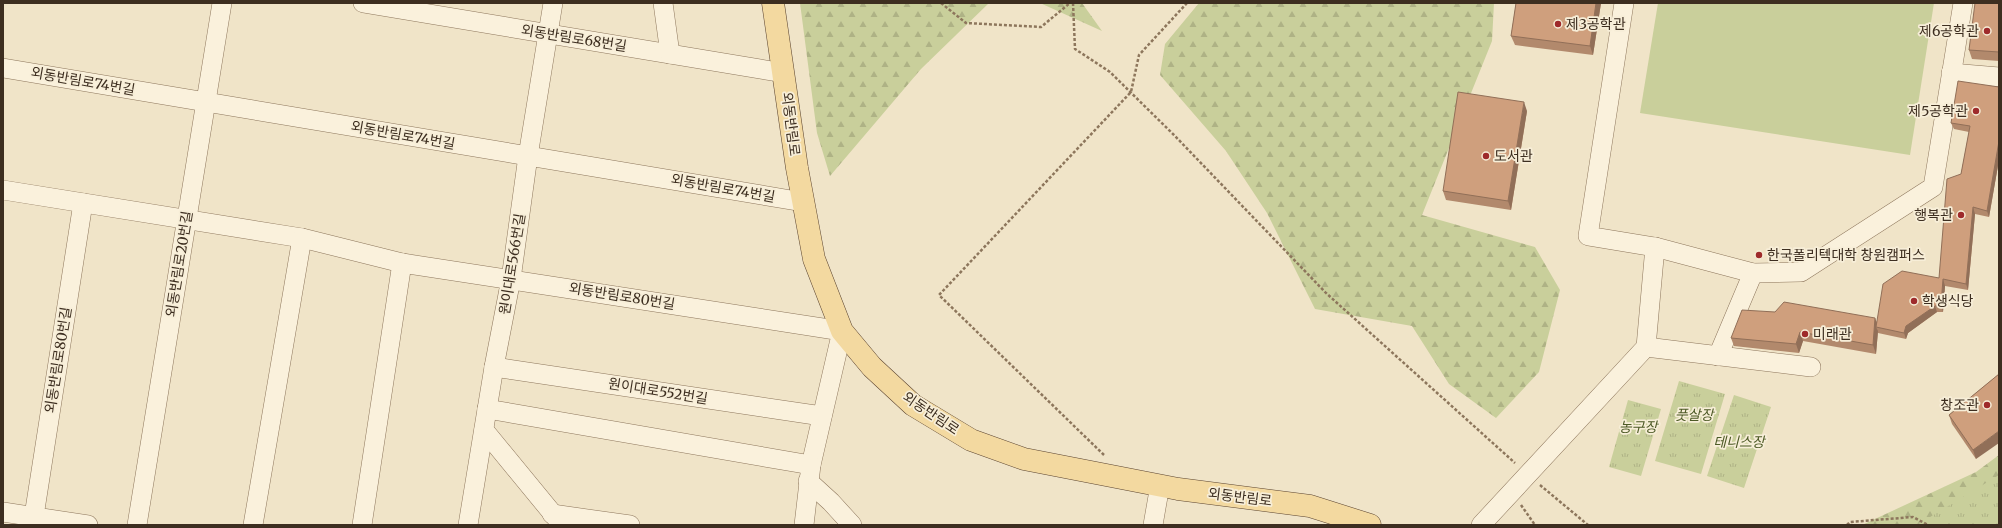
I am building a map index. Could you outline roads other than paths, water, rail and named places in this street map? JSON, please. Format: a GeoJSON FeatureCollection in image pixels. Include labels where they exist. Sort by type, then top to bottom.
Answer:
{"type":"FeatureCollection","features":[{"type":"Feature","properties":{"kind":"main road","name":"외동반림로"},"geometry":{"type":"LineString","coordinates":[[773,3],[784,73],[796,168],[814,259],[842,331],[872,367],[913,404],[971,440],[1024,459],[1160,485],[1310,506],[1370,525]]}},
{"type":"Feature","properties":{"kind":"street","name":"외동반림로20번길"},"geometry":{"type":"LineString","coordinates":[[137,525],[222,3]]}},
{"type":"Feature","properties":{"kind":"street","name":"외동반림로68번길"},"geometry":{"type":"LineString","coordinates":[[363,3],[442,10],[548,34],[784,73]]}},
{"type":"Feature","properties":{"kind":"street","name":"원이대로566번길"},"geometry":{"type":"LineString","coordinates":[[468,525],[494,366],[511,279],[528,156],[553,3]]}},
{"type":"Feature","properties":{"kind":"street"},"geometry":{"type":"LineString","coordinates":[[664,3],[670,54]]}},
{"type":"Feature","properties":{"kind":"street"},"geometry":{"type":"LineString","coordinates":[[1624,3],[1588,236],[1655,247],[1752,273],[1801,272],[1933,187],[1962,3]]}},
{"type":"Feature","properties":{"kind":"street","name":"외동반림로74번길"},"geometry":{"type":"LineString","coordinates":[[3,68],[803,202]]}},
{"type":"Feature","properties":{"kind":"street"},"geometry":{"type":"LineString","coordinates":[[1951,73],[1999,77]]}},
{"type":"Feature","properties":{"kind":"street","name":"외동반림로80번길"},"geometry":{"type":"LineString","coordinates":[[3,190],[302,238],[402,263],[842,331]]}},
{"type":"Feature","properties":{"kind":"street","name":"외동반림로80번길"},"geometry":{"type":"LineString","coordinates":[[34,516],[82,203]]}},
{"type":"Feature","properties":{"kind":"street"},"geometry":{"type":"LineString","coordinates":[[253,525],[302,238]]}},
{"type":"Feature","properties":{"kind":"street"},"geometry":{"type":"LineString","coordinates":[[1481,525],[1646,347],[1655,247]]}},
{"type":"Feature","properties":{"kind":"street"},"geometry":{"type":"LineString","coordinates":[[362,525],[402,263]]}},
{"type":"Feature","properties":{"kind":"street"},"geometry":{"type":"LineString","coordinates":[[1718,356],[1752,273]]}},
{"type":"Feature","properties":{"kind":"street"},"geometry":{"type":"LineString","coordinates":[[804,525],[809,473],[842,331]]}},
{"type":"Feature","properties":{"kind":"street"},"geometry":{"type":"LineString","coordinates":[[1646,347],[1811,367]]}},
{"type":"Feature","properties":{"kind":"street","name":"원이대로552번길"},"geometry":{"type":"LineString","coordinates":[[494,366],[822,416]]}},
{"type":"Feature","properties":{"kind":"street"},"geometry":{"type":"LineString","coordinates":[[488,409],[809,473],[831,502],[852,525]]}},
{"type":"Feature","properties":{"kind":"street"},"geometry":{"type":"LineString","coordinates":[[484,430],[557,519],[630,525]]}},
{"type":"Feature","properties":{"kind":"street"},"geometry":{"type":"LineString","coordinates":[[1153,525],[1160,485]]}},
{"type":"Feature","properties":{"kind":"street"},"geometry":{"type":"LineString","coordinates":[[3,512],[88,525]]}},
{"type":"Feature","properties":{"kind":"place","name":"제3공학관"},"geometry":{"type":"Point","coordinates":[1558,24]}},
{"type":"Feature","properties":{"kind":"place","name":"제6공학관"},"geometry":{"type":"Point","coordinates":[1987,31]}},
{"type":"Feature","properties":{"kind":"place","name":"제5공학관"},"geometry":{"type":"Point","coordinates":[1976,111]}},
{"type":"Feature","properties":{"kind":"place","name":"도서관"},"geometry":{"type":"Point","coordinates":[1486,156]}},
{"type":"Feature","properties":{"kind":"place","name":"행복관"},"geometry":{"type":"Point","coordinates":[1961,215]}},
{"type":"Feature","properties":{"kind":"place","name":"한국폴리텍대학 창원캠퍼스"},"geometry":{"type":"Point","coordinates":[1759,255]}},
{"type":"Feature","properties":{"kind":"place","name":"학생식당"},"geometry":{"type":"Point","coordinates":[1914,301]}},
{"type":"Feature","properties":{"kind":"place","name":"미래관"},"geometry":{"type":"Point","coordinates":[1805,334]}},
{"type":"Feature","properties":{"kind":"place","name":"창조관"},"geometry":{"type":"Point","coordinates":[1987,405]}},
{"type":"Feature","properties":{"kind":"park label","name":"풋살장"},"geometry":{"type":"Point","coordinates":[1694,415]}},
{"type":"Feature","properties":{"kind":"park label","name":"농구장"},"geometry":{"type":"Point","coordinates":[1638,427]}},
{"type":"Feature","properties":{"kind":"park label","name":"테니스장"},"geometry":{"type":"Point","coordinates":[1739,442]}}]}
